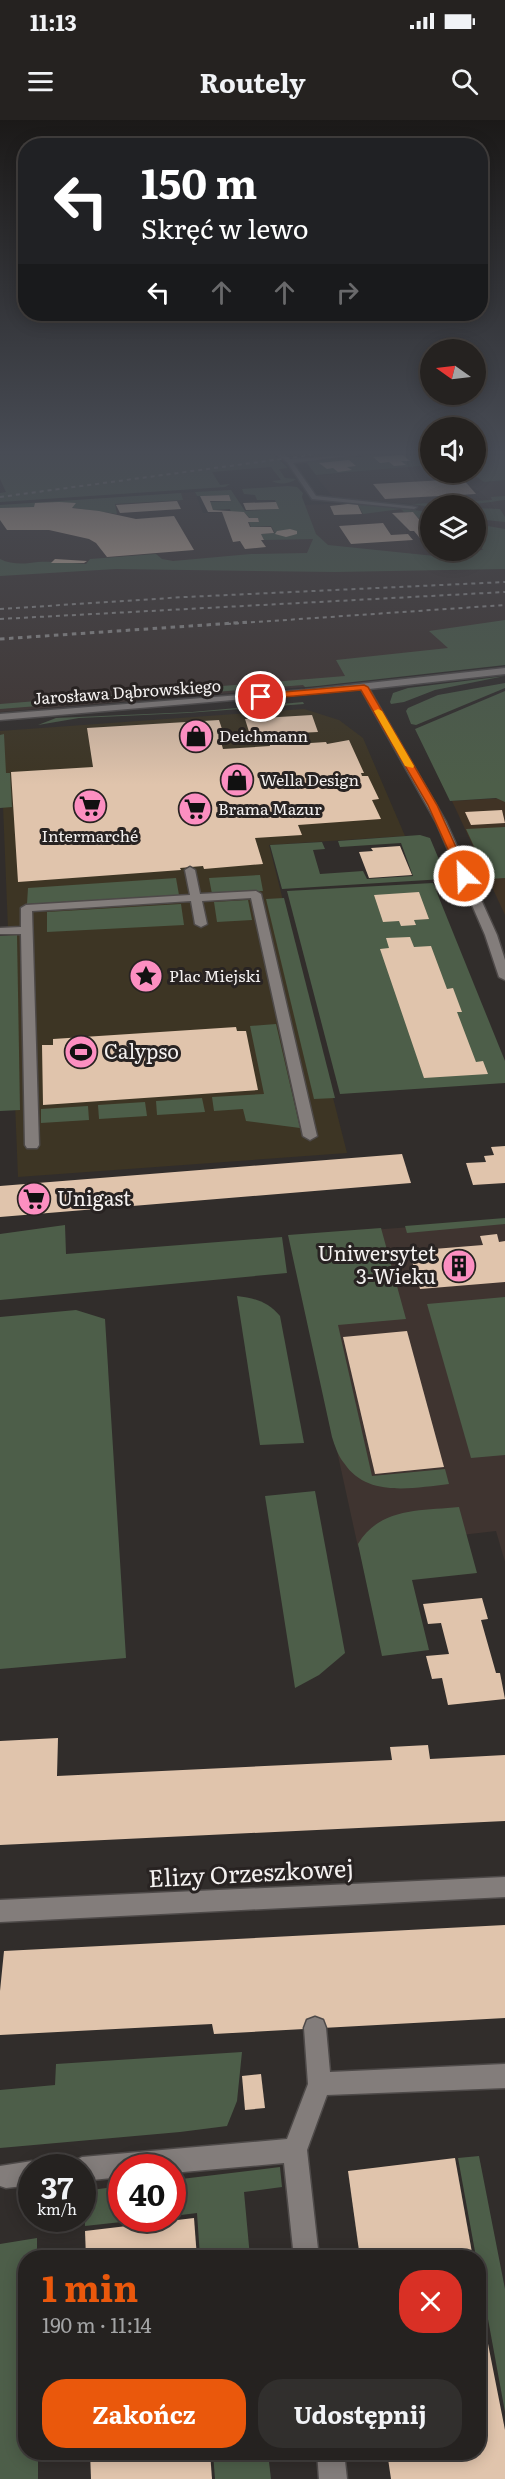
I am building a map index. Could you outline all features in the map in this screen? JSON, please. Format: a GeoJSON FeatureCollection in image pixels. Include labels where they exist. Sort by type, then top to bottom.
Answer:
{"type":"FeatureCollection","features":[{"type":"Feature","properties":{"kind":"street","name":"Jarosława Dąbrowskiego"},"geometry":{"type":"LineString","coordinates":[[0,717],[364,687],[505,670]]}},
{"type":"Feature","properties":{"kind":"street"},"geometry":{"type":"LineString","coordinates":[[364,687],[441,822],[491,935],[504,972]]}},
{"type":"Feature","properties":{"kind":"street"},"geometry":{"type":"LineString","coordinates":[[190,870],[201,924]]}},
{"type":"Feature","properties":{"kind":"street"},"geometry":{"type":"LineString","coordinates":[[32,1145],[26,908],[256,894],[310,1136]]}},
{"type":"Feature","properties":{"kind":"street"},"geometry":{"type":"LineString","coordinates":[[0,931],[27,930]]}},
{"type":"Feature","properties":{"kind":"street","name":"Elizy Orzeszkowej"},"geometry":{"type":"LineString","coordinates":[[0,1911],[505,1887]]}},
{"type":"Feature","properties":{"kind":"street"},"geometry":{"type":"LineString","coordinates":[[306,2250],[295,2150],[320,2084],[315,2028]]}},
{"type":"Feature","properties":{"kind":"street"},"geometry":{"type":"LineString","coordinates":[[320,2084],[505,2076]]}},
{"type":"Feature","properties":{"kind":"street"},"geometry":{"type":"LineString","coordinates":[[96,2168],[295,2150]]}},
{"type":"Feature","properties":{"kind":"street"},"geometry":{"type":"LineString","coordinates":[[6,2176],[18,2175]]}},
{"type":"Feature","properties":{"kind":"street"},"geometry":{"type":"LineString","coordinates":[[331,2460],[333,2479]]}},
{"type":"Feature","properties":{"kind":"shaded area"},"geometry":{"type":"Polygon","coordinates":[[[0,565],[505,565],[505,644],[317,686],[0,712],[0,565]]]}},
{"type":"Feature","properties":{"kind":"shaded area","name":"Brama Mazur"},"geometry":{"type":"Polygon","coordinates":[[[304,709],[339,720],[363,738],[405,836],[269,845],[347,1153],[18,1177],[0,731],[304,709]]]}},
{"type":"Feature","properties":{"kind":"shaded area"},"geometry":{"type":"Polygon","coordinates":[[[505,798],[505,915],[452,801],[505,798]]]}},
{"type":"Feature","properties":{"kind":"shaded area"},"geometry":{"type":"Polygon","coordinates":[[[505,1220],[505,1562],[496,1531],[358,1547],[290,1236],[505,1220]]]}},
{"type":"Feature","properties":{"kind":"green space"},"geometry":{"type":"Polygon","coordinates":[[[0,565],[505,565],[505,569],[335,572],[116,569],[0,576],[0,565]]]}},
{"type":"Feature","properties":{"kind":"green space"},"geometry":{"type":"Polygon","coordinates":[[[505,620],[505,665],[317,686],[305,687],[303,685],[0,709],[0,704],[345,676],[336,660],[448,648],[429,631],[505,620]]]}},
{"type":"Feature","properties":{"kind":"green space"},"geometry":{"type":"Polygon","coordinates":[[[505,676],[435,690],[404,702],[391,704],[390,702],[393,693],[408,688],[505,676]]]}},
{"type":"Feature","properties":{"kind":"green space"},"geometry":{"type":"Polygon","coordinates":[[[505,683],[505,688],[416,725],[411,724],[406,711],[438,695],[505,683]]]}},
{"type":"Feature","properties":{"kind":"green space"},"geometry":{"type":"Polygon","coordinates":[[[505,691],[505,802],[496,798],[450,801],[415,729],[505,691]]]}},
{"type":"Feature","properties":{"kind":"green space"},"geometry":{"type":"Polygon","coordinates":[[[303,702],[304,704],[187,713],[79,718],[38,725],[56,718],[192,712],[303,702]]]}},
{"type":"Feature","properties":{"kind":"green space"},"geometry":{"type":"Polygon","coordinates":[[[4,734],[6,773],[10,773],[12,807],[0,808],[0,735],[4,734]]]}},
{"type":"Feature","properties":{"kind":"green space"},"geometry":{"type":"Polygon","coordinates":[[[505,827],[505,878],[489,879],[466,829],[505,827]]]}},
{"type":"Feature","properties":{"kind":"green space"},"geometry":{"type":"Polygon","coordinates":[[[420,835],[430,838],[444,879],[282,889],[270,845],[322,842],[325,849],[313,850],[320,874],[363,871],[367,879],[413,876],[401,843],[340,847],[338,841],[420,835]]]}},
{"type":"Feature","properties":{"kind":"green space"},"geometry":{"type":"Polygon","coordinates":[[[260,875],[263,891],[212,894],[209,878],[260,875]]]}},
{"type":"Feature","properties":{"kind":"green space"},"geometry":{"type":"Polygon","coordinates":[[[176,878],[179,895],[27,904],[28,888],[176,878]]]}},
{"type":"Feature","properties":{"kind":"green space"},"geometry":{"type":"Polygon","coordinates":[[[433,883],[505,1061],[505,1083],[340,1094],[287,891],[433,883]]]}},
{"type":"Feature","properties":{"kind":"green space"},"geometry":{"type":"Polygon","coordinates":[[[284,898],[335,1098],[314,1099],[266,899],[284,898]]]}},
{"type":"Feature","properties":{"kind":"green space"},"geometry":{"type":"Polygon","coordinates":[[[248,900],[252,920],[217,922],[214,902],[248,900]]]}},
{"type":"Feature","properties":{"kind":"green space"},"geometry":{"type":"Polygon","coordinates":[[[181,904],[184,925],[47,932],[47,912],[181,904]]]}},
{"type":"Feature","properties":{"kind":"green space"},"geometry":{"type":"Polygon","coordinates":[[[17,935],[20,1110],[0,1111],[0,936],[17,935]]]}},
{"type":"Feature","properties":{"kind":"green space"},"geometry":{"type":"Polygon","coordinates":[[[276,1024],[300,1128],[246,1121],[243,1109],[214,1111],[212,1097],[264,1094],[250,1026],[276,1024]]]}},
{"type":"Feature","properties":{"kind":"green space"},"geometry":{"type":"Polygon","coordinates":[[[202,1098],[205,1112],[157,1115],[156,1101],[202,1098]]]}},
{"type":"Feature","properties":{"kind":"green space"},"geometry":{"type":"Polygon","coordinates":[[[145,1102],[147,1116],[99,1119],[98,1105],[145,1102]]]}},
{"type":"Feature","properties":{"kind":"green space"},"geometry":{"type":"Polygon","coordinates":[[[88,1106],[89,1120],[41,1123],[41,1109],[88,1106]]]}},
{"type":"Feature","properties":{"kind":"green space"},"geometry":{"type":"Polygon","coordinates":[[[505,1218],[505,1224],[407,1233],[405,1226],[505,1218]]]}},
{"type":"Feature","properties":{"kind":"green space"},"geometry":{"type":"Polygon","coordinates":[[[65,1225],[66,1254],[282,1237],[287,1273],[0,1300],[0,1234],[65,1225]]]}},
{"type":"Feature","properties":{"kind":"green space"},"geometry":{"type":"Polygon","coordinates":[[[381,1228],[406,1319],[338,1325],[372,1476],[445,1469],[449,1484],[392,1488],[365,1482],[354,1474],[342,1460],[332,1437],[288,1235],[381,1228]]]}},
{"type":"Feature","properties":{"kind":"green space"},"geometry":{"type":"Polygon","coordinates":[[[237,1296],[261,1302],[271,1307],[280,1316],[304,1443],[260,1445],[237,1296]]]}},
{"type":"Feature","properties":{"kind":"green space"},"geometry":{"type":"Polygon","coordinates":[[[505,1297],[505,1455],[471,1458],[427,1304],[505,1297]]]}},
{"type":"Feature","properties":{"kind":"green space"},"geometry":{"type":"Polygon","coordinates":[[[76,1310],[105,1319],[126,1658],[0,1669],[0,1317],[76,1310]]]}},
{"type":"Feature","properties":{"kind":"green space"},"geometry":{"type":"Polygon","coordinates":[[[315,1491],[345,1653],[319,1675],[295,1688],[265,1496],[315,1491]]]}},
{"type":"Feature","properties":{"kind":"green space"},"geometry":{"type":"Polygon","coordinates":[[[459,1507],[477,1573],[412,1580],[429,1650],[382,1656],[358,1544],[367,1532],[390,1517],[402,1513],[459,1507]]]}},
{"type":"Feature","properties":{"kind":"green space"},"geometry":{"type":"Polygon","coordinates":[[[242,2052],[237,2101],[227,2126],[0,2148],[0,2090],[55,2085],[56,2064],[242,2052]]]}},
{"type":"Feature","properties":{"kind":"green space"},"geometry":{"type":"Polygon","coordinates":[[[479,2156],[505,2289],[505,2412],[486,2308],[486,2250],[475,2250],[458,2158],[479,2156]]]}},
{"type":"Feature","properties":{"kind":"green space"},"geometry":{"type":"Polygon","coordinates":[[[280,2167],[282,2187],[244,2192],[249,2250],[200,2250],[197,2213],[186,2214],[186,2178],[280,2167]]]}},
{"type":"Feature","properties":{"kind":"green space"},"geometry":{"type":"Polygon","coordinates":[[[108,2188],[108,2223],[96,2225],[96,2189],[108,2188]]]}},
{"type":"Feature","properties":{"kind":"green space"},"geometry":{"type":"Polygon","coordinates":[[[37,2238],[37,2250],[18,2250],[18,2460],[38,2460],[38,2479],[0,2479],[0,2244],[37,2238]]]}},
{"type":"Feature","properties":{"kind":"green space"},"geometry":{"type":"Polygon","coordinates":[[[214,2460],[269,2460],[271,2479],[215,2479],[214,2460]]]}},
{"type":"Feature","properties":{"kind":"building","name":"Brama Mazur"},"geometry":{"type":"Polygon","coordinates":[[[312,715],[318,732],[276,734],[279,745],[326,742],[327,744],[349,740],[364,773],[361,773],[362,776],[368,776],[379,799],[372,800],[381,819],[298,825],[302,835],[255,838],[263,864],[204,869],[203,866],[180,868],[181,870],[18,882],[11,772],[93,767],[87,728],[219,720],[226,741],[221,742],[223,749],[270,746],[267,734],[250,735],[245,719],[312,715]]]}},
{"type":"Feature","properties":{"kind":"building"},"geometry":{"type":"Polygon","coordinates":[[[502,810],[505,823],[471,825],[465,812],[502,810]]]}},
{"type":"Feature","properties":{"kind":"building"},"geometry":{"type":"Polygon","coordinates":[[[400,846],[412,875],[369,878],[359,852],[373,851],[371,848],[400,846]]]}},
{"type":"Feature","properties":{"kind":"building"},"geometry":{"type":"Polygon","coordinates":[[[419,892],[429,919],[414,920],[416,925],[401,926],[399,921],[383,922],[374,895],[419,892]]]}},
{"type":"Feature","properties":{"kind":"building"},"geometry":{"type":"Polygon","coordinates":[[[410,937],[414,947],[431,946],[447,989],[453,988],[462,1012],[457,1012],[476,1062],[483,1061],[488,1074],[424,1078],[380,949],[389,948],[386,938],[410,937]]]}},
{"type":"Feature","properties":{"kind":"building"},"geometry":{"type":"Polygon","coordinates":[[[236,1027],[237,1031],[246,1031],[258,1090],[43,1105],[42,1045],[53,1045],[53,1039],[236,1027]]]}},
{"type":"Feature","properties":{"kind":"building"},"geometry":{"type":"Polygon","coordinates":[[[505,1146],[505,1183],[473,1185],[466,1163],[486,1162],[484,1156],[494,1155],[491,1147],[505,1146]]]}},
{"type":"Feature","properties":{"kind":"building"},"geometry":{"type":"Polygon","coordinates":[[[402,1154],[411,1183],[0,1217],[0,1186],[402,1154]]]}},
{"type":"Feature","properties":{"kind":"building","name":"Uniwersytet 3-Wieku"},"geometry":{"type":"Polygon","coordinates":[[[497,1234],[499,1242],[505,1241],[505,1282],[420,1289],[409,1251],[483,1245],[480,1236],[497,1234]]]}},
{"type":"Feature","properties":{"kind":"building"},"geometry":{"type":"Polygon","coordinates":[[[407,1331],[444,1467],[375,1474],[343,1337],[407,1331]]]}},
{"type":"Feature","properties":{"kind":"building"},"geometry":{"type":"Polygon","coordinates":[[[482,1598],[488,1619],[481,1620],[496,1673],[500,1673],[505,1699],[448,1705],[442,1678],[432,1679],[426,1656],[449,1654],[441,1623],[428,1624],[423,1604],[482,1598]]]}},
{"type":"Feature","properties":{"kind":"building"},"geometry":{"type":"Polygon","coordinates":[[[58,1738],[57,1776],[392,1760],[390,1747],[428,1745],[430,1759],[505,1755],[505,1821],[0,1845],[0,1741],[58,1738]]]}},
{"type":"Feature","properties":{"kind":"building"},"geometry":{"type":"Polygon","coordinates":[[[505,1925],[505,2018],[214,2034],[212,2024],[0,2035],[0,1991],[4,1951],[505,1925]]]}},
{"type":"Feature","properties":{"kind":"building"},"geometry":{"type":"Polygon","coordinates":[[[261,2074],[265,2108],[245,2110],[242,2076],[261,2074]]]}},
{"type":"Feature","properties":{"kind":"building"},"geometry":{"type":"Polygon","coordinates":[[[455,2158],[472,2250],[359,2250],[348,2171],[455,2158]]]}},
{"type":"Feature","properties":{"kind":"building"},"geometry":{"type":"Polygon","coordinates":[[[194,2218],[196,2250],[86,2250],[85,2232],[108,2228],[108,2232],[186,2232],[186,2219],[194,2218]]]}},
{"type":"Feature","properties":{"kind":"building"},"geometry":{"type":"Polygon","coordinates":[[[486,2334],[505,2430],[505,2479],[391,2479],[388,2460],[486,2460],[486,2334]]]}},
{"type":"Feature","properties":{"kind":"building"},"geometry":{"type":"Polygon","coordinates":[[[90,2460],[211,2460],[212,2479],[91,2479],[90,2460]]]}},
{"type":"Feature","properties":{"kind":"railway"},"geometry":{"type":"LineString","coordinates":[[0,609],[185,597],[505,582]]}},
{"type":"Feature","properties":{"kind":"railway"},"geometry":{"type":"LineString","coordinates":[[0,619],[505,592]]}},
{"type":"Feature","properties":{"kind":"railway"},"geometry":{"type":"LineString","coordinates":[[227,624],[505,605]]}},
{"type":"Feature","properties":{"kind":"railway"},"geometry":{"type":"LineString","coordinates":[[0,639],[249,622]]}},
{"type":"Feature","properties":{"kind":"slow traffic"},"geometry":{"type":"LineString","coordinates":[[378,711],[410,766]]}},
{"type":"Feature","properties":{"kind":"place","name":"Deichmann"},"geometry":{"type":"Point","coordinates":[196,736]}},
{"type":"Feature","properties":{"kind":"place","name":"Wella Design"},"geometry":{"type":"Point","coordinates":[237,780]}},
{"type":"Feature","properties":{"kind":"place","name":"Intermarché"},"geometry":{"type":"Point","coordinates":[90,806]}},
{"type":"Feature","properties":{"kind":"place","name":"Brama Mazur"},"geometry":{"type":"Point","coordinates":[195,809]}},
{"type":"Feature","properties":{"kind":"place","name":"Plac Miejski"},"geometry":{"type":"Point","coordinates":[146,976]}},
{"type":"Feature","properties":{"kind":"place","name":"Calypso"},"geometry":{"type":"Point","coordinates":[81,1052]}},
{"type":"Feature","properties":{"kind":"place","name":"Unigast"},"geometry":{"type":"Point","coordinates":[34,1199]}},
{"type":"Feature","properties":{"kind":"place","name":"Uniwersytet 3-Wieku"},"geometry":{"type":"Point","coordinates":[459,1266]}},
{"type":"Feature","properties":{"kind":"route"},"geometry":{"type":"LineString","coordinates":[[261,697],[364,687],[441,822],[464,876]]}}]}
